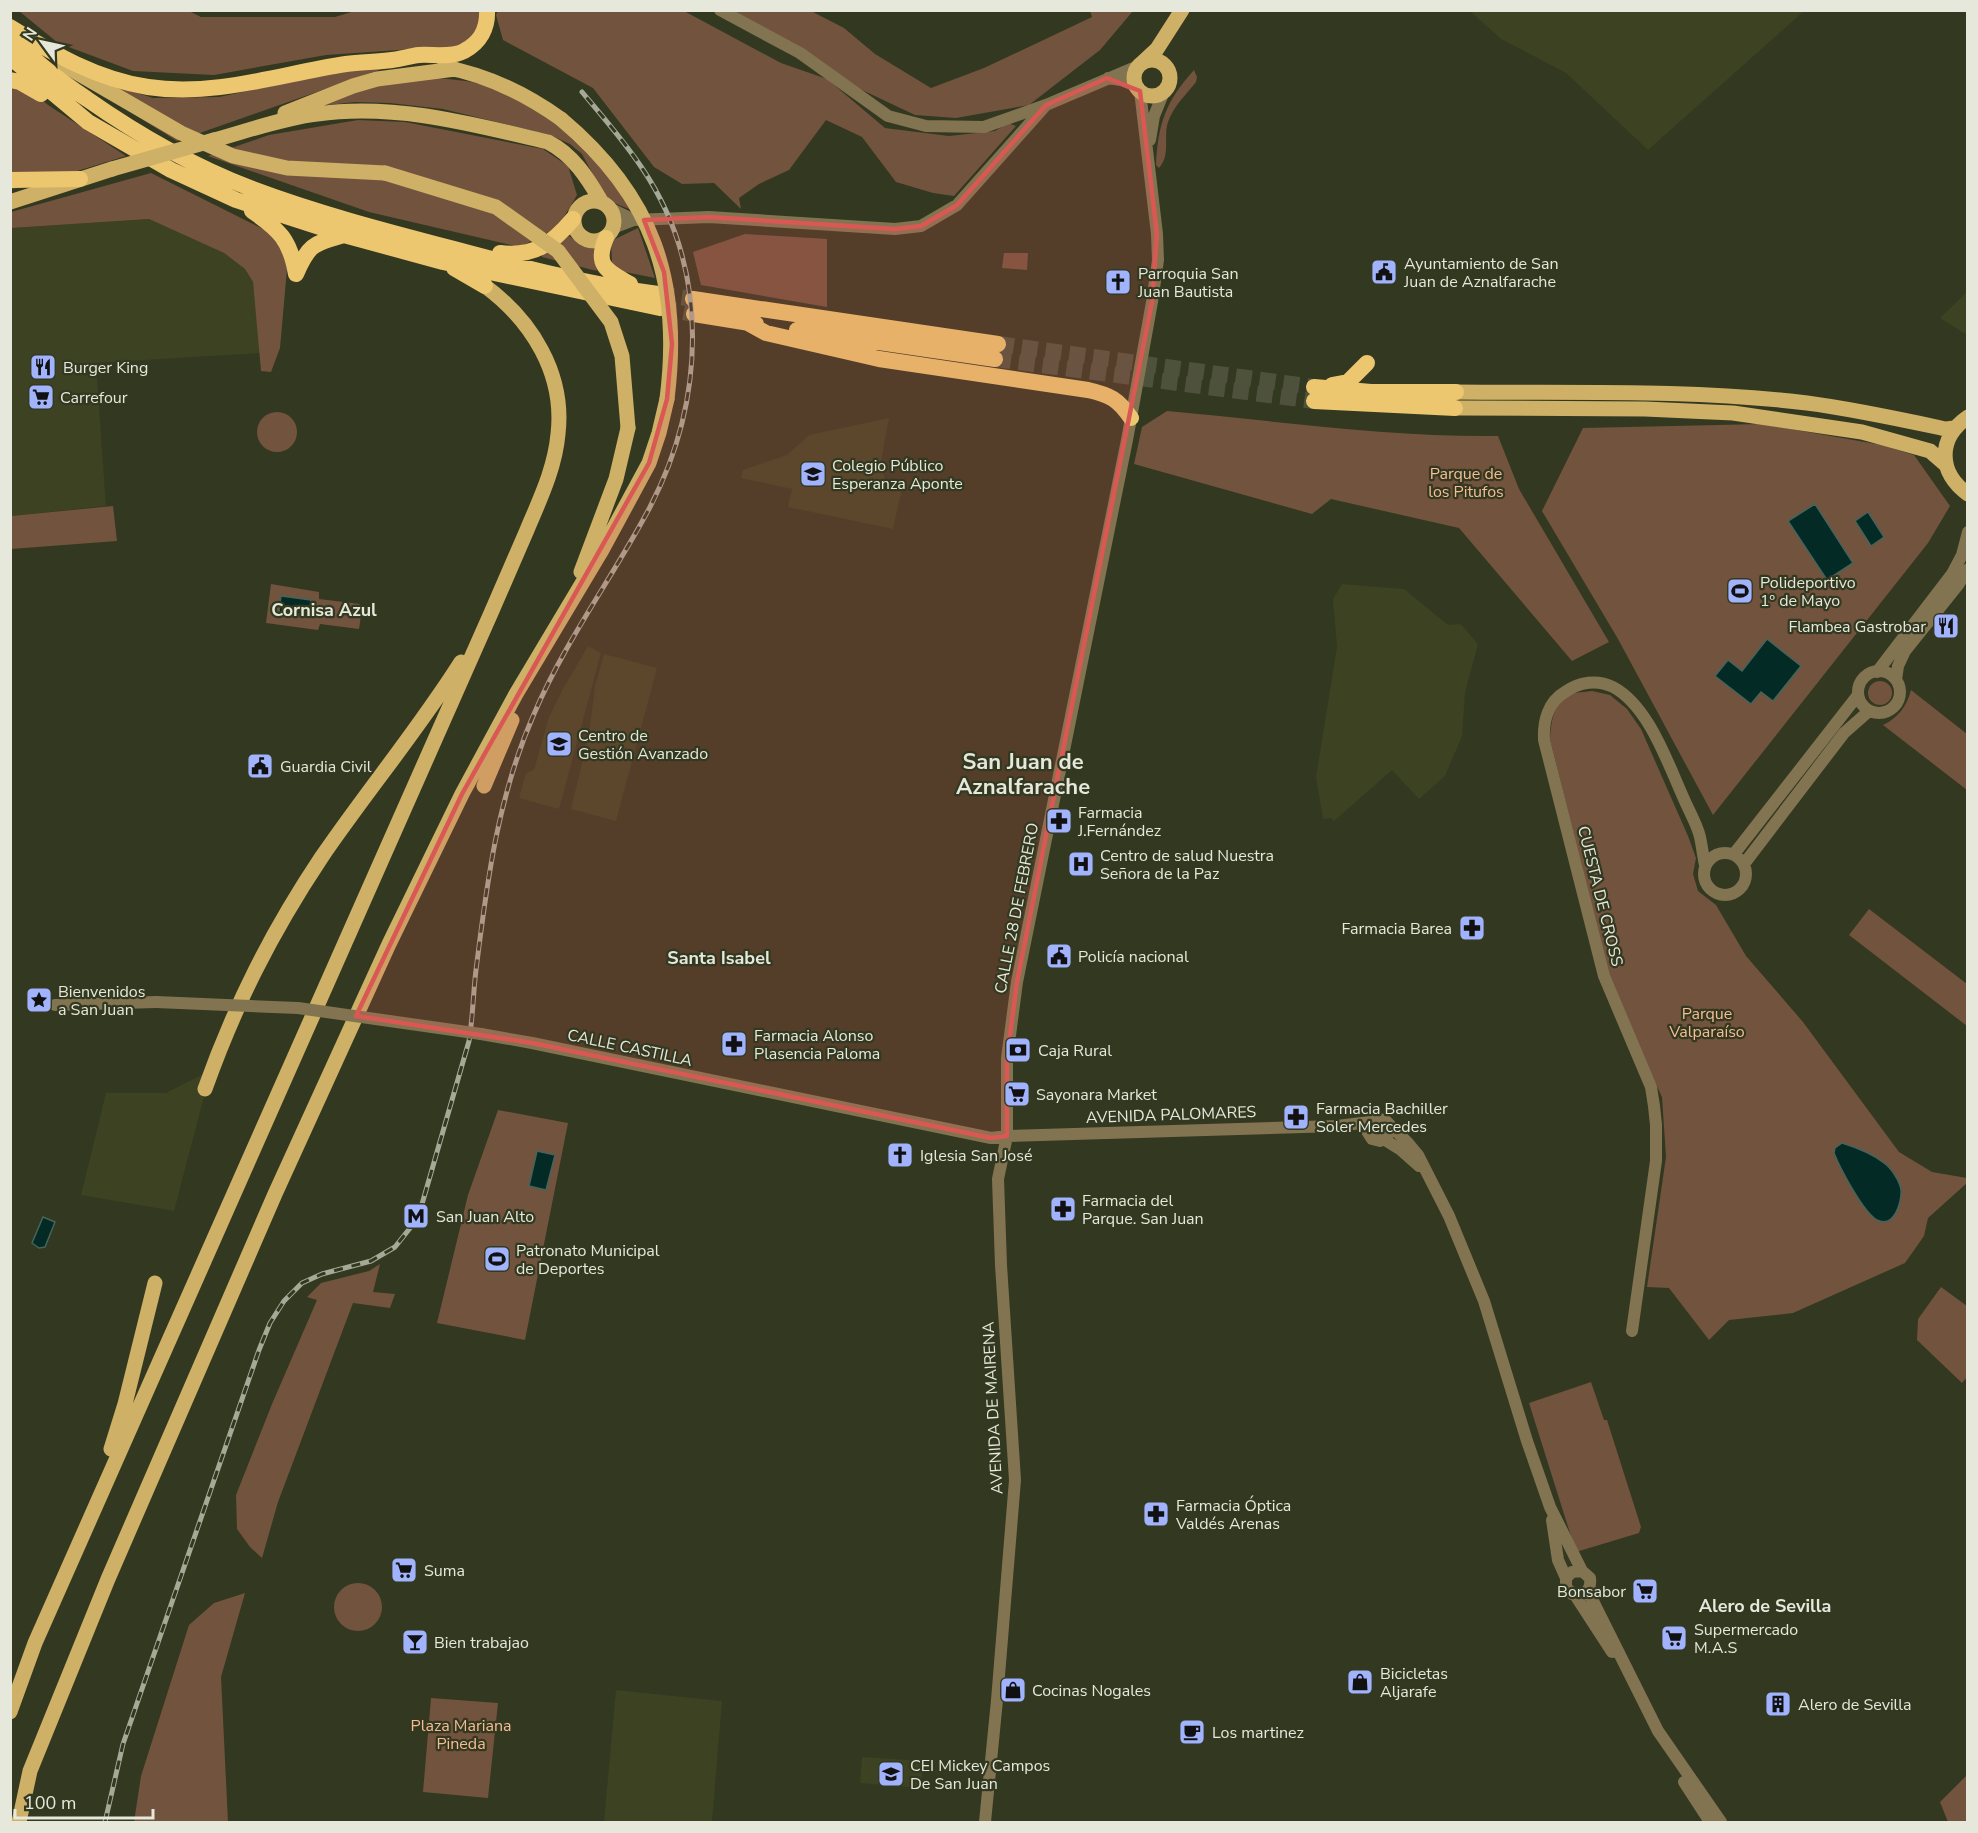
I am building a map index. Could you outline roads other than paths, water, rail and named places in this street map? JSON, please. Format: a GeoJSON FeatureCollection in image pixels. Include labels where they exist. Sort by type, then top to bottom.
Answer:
{"type":"FeatureCollection","features":[{"type":"Feature","properties":{"kind":"highway"},"geometry":{"type":"LineString","coordinates":[[10,28],[63,58],[108,78],[148,87],[204,90],[347,64],[395,60],[417,55],[461,53],[473,46],[482,34],[488,21],[487,10]]}},
{"type":"Feature","properties":{"kind":"highway"},"geometry":{"type":"LineString","coordinates":[[10,36],[50,72],[125,125],[205,169],[249,188],[384,231],[654,298]]}},
{"type":"Feature","properties":{"kind":"highway"},"geometry":{"type":"LineString","coordinates":[[10,57],[88,122]]}},
{"type":"Feature","properties":{"kind":"highway"},"geometry":{"type":"LineString","coordinates":[[10,80],[20,82],[73,116],[88,122],[171,170],[236,200],[344,235],[443,262],[654,298]]}},
{"type":"Feature","properties":{"kind":"highway"},"geometry":{"type":"LineString","coordinates":[[10,180],[80,179]]}},
{"type":"Feature","properties":{"kind":"highway"},"geometry":{"type":"LineString","coordinates":[[236,200],[283,236],[292,256],[296,274],[303,258],[316,244],[344,235]]}},
{"type":"Feature","properties":{"kind":"highway"},"geometry":{"type":"LineString","coordinates":[[476,255],[496,253],[517,255],[531,252],[548,244],[577,212]]}},
{"type":"Feature","properties":{"kind":"highway"},"geometry":{"type":"LineString","coordinates":[[610,233],[601,258],[603,265],[609,273],[654,298]]}},
{"type":"Feature","properties":{"kind":"highway"},"geometry":{"type":"LineString","coordinates":[[443,262],[485,286]]}},
{"type":"Feature","properties":{"kind":"highway"},"geometry":{"type":"LineString","coordinates":[[746,322],[996,351],[694,307],[746,322],[766,333],[879,359],[1106,394],[1117,401],[1131,418]]}},
{"type":"Feature","properties":{"kind":"highway"},"geometry":{"type":"LineString","coordinates":[[1367,363],[1348,382],[1314,394],[1456,400]]}},
{"type":"Feature","properties":{"kind":"main road"},"geometry":{"type":"LineString","coordinates":[[1141,64],[1152,60],[1166,67],[1170,78],[1165,89],[1155,95],[1149,95],[1138,88],[1135,72],[1141,64],[1157,49],[1182,10]]}},
{"type":"Feature","properties":{"kind":"main road"},"geometry":{"type":"LineString","coordinates":[[10,28],[38,51],[119,99],[182,134],[233,156],[287,168],[385,173],[496,207],[558,251],[611,322],[622,356],[628,428],[616,479],[569,603]]}},
{"type":"Feature","properties":{"kind":"main road"},"geometry":{"type":"LineString","coordinates":[[20,1822],[30,1771],[108,1579],[275,1194],[389,944],[462,794],[516,694],[602,550],[649,463],[667,399],[672,353],[671,320],[664,272],[635,203],[612,168],[596,150],[561,119],[502,84],[454,69],[395,60]]}},
{"type":"Feature","properties":{"kind":"main road"},"geometry":{"type":"LineString","coordinates":[[266,126],[281,115],[353,86],[400,75],[437,73],[454,69]]}},
{"type":"Feature","properties":{"kind":"main road"},"geometry":{"type":"LineString","coordinates":[[10,202],[112,169],[266,126],[315,114],[359,111],[405,112],[548,142],[562,150],[584,174],[606,205],[614,222],[610,233],[599,241],[591,242],[577,234],[577,212],[584,197],[584,174]]}},
{"type":"Feature","properties":{"kind":"main road"},"geometry":{"type":"LineString","coordinates":[[10,195],[36,192]]}},
{"type":"Feature","properties":{"kind":"main road"},"geometry":{"type":"LineString","coordinates":[[577,212],[587,201],[606,205]]}},
{"type":"Feature","properties":{"kind":"main road"},"geometry":{"type":"LineString","coordinates":[[10,1712],[35,1643],[491,613],[539,503],[552,465],[558,434],[558,404],[550,369],[532,332],[513,309],[485,286]]}},
{"type":"Feature","properties":{"kind":"main road"},"geometry":{"type":"LineString","coordinates":[[1456,400],[1736,397],[1807,403],[1877,414],[1946,429],[1954,428]]}},
{"type":"Feature","properties":{"kind":"main road"},"geometry":{"type":"LineString","coordinates":[[1456,400],[1733,413],[1862,432],[1930,451],[1946,464]]}},
{"type":"Feature","properties":{"kind":"main road"},"geometry":{"type":"LineString","coordinates":[[1967,494],[1956,485],[1946,464],[1945,450],[1954,428],[1968,417]]}},
{"type":"Feature","properties":{"kind":"main road"},"geometry":{"type":"LineString","coordinates":[[205,1089],[234,1012],[280,923],[321,857],[429,711],[491,613]]}},
{"type":"Feature","properties":{"kind":"main road"},"geometry":{"type":"LineString","coordinates":[[484,786],[522,696],[558,622]]}},
{"type":"Feature","properties":{"kind":"main road"},"geometry":{"type":"LineString","coordinates":[[86,1527],[126,1404],[155,1282]]}},
{"type":"Feature","properties":{"kind":"street"},"geometry":{"type":"LineString","coordinates":[[720,10],[800,53],[888,116],[926,126],[984,127],[1046,105],[1141,64]]}},
{"type":"Feature","properties":{"kind":"street"},"geometry":{"type":"LineString","coordinates":[[1107,78],[1121,80],[1138,88],[1149,178]]}},
{"type":"Feature","properties":{"kind":"street"},"geometry":{"type":"LineString","coordinates":[[1149,178],[1150,132],[1165,89]]}},
{"type":"Feature","properties":{"kind":"street"},"geometry":{"type":"LineString","coordinates":[[610,233],[634,220],[709,217],[895,229],[921,226],[957,205],[1046,105]]}},
{"type":"Feature","properties":{"kind":"street"},"geometry":{"type":"LineString","coordinates":[[1010,118],[1022,122],[1026,128]]}},
{"type":"Feature","properties":{"kind":"street","name":"CALLE 28 DE FEBRERO"},"geometry":{"type":"LineString","coordinates":[[1007,1136],[1007,1058],[1017,982],[1149,326],[1158,260],[1157,234],[1149,178]]}},
{"type":"Feature","properties":{"kind":"street"},"geometry":{"type":"LineString","coordinates":[[606,205],[634,220]]}},
{"type":"Feature","properties":{"kind":"street"},"geometry":{"type":"LineString","coordinates":[[1877,672],[1952,574],[1962,555],[1968,532]]}},
{"type":"Feature","properties":{"kind":"street"},"geometry":{"type":"LineString","coordinates":[[1896,680],[1887,673],[1877,672],[1863,679],[1858,688],[1858,695],[1864,707],[1869,711],[1881,713],[1893,708],[1897,703],[1900,691],[1896,680],[1898,666],[1905,651],[1968,569]]}},
{"type":"Feature","properties":{"kind":"street","name":"CUESTA DE CROSS"},"geometry":{"type":"LineString","coordinates":[[1632,1331],[1656,1161],[1656,1125],[1651,1087],[1604,976],[1544,740],[1546,717],[1557,698],[1573,687],[1594,682],[1613,687],[1631,702],[1659,744],[1700,836],[1705,865]]}},
{"type":"Feature","properties":{"kind":"street"},"geometry":{"type":"LineString","coordinates":[[1734,854],[1858,695]]}},
{"type":"Feature","properties":{"kind":"street"},"geometry":{"type":"LineString","coordinates":[[1744,864],[1844,733],[1869,711]]}},
{"type":"Feature","properties":{"kind":"street","name":"CUESTA DE CROSS"},"geometry":{"type":"LineString","coordinates":[[1700,836],[1720,853]]}},
{"type":"Feature","properties":{"kind":"street"},"geometry":{"type":"LineString","coordinates":[[1720,853],[1734,854],[1744,864],[1746,874],[1744,884],[1737,892],[1728,896],[1710,891],[1703,874],[1705,865],[1711,857],[1720,853]]}},
{"type":"Feature","properties":{"kind":"street","name":"CALLE CASTILLA"},"geometry":{"type":"LineString","coordinates":[[55,1005],[156,1002],[298,1008],[483,1035],[527,1046],[581,1053],[991,1138],[1007,1136]]}},
{"type":"Feature","properties":{"kind":"street"},"geometry":{"type":"LineString","coordinates":[[1337,1126],[1381,1119],[1418,1155],[1449,1216],[1484,1301],[1550,1507],[1582,1570],[1590,1578],[1591,1585],[1588,1591],[1582,1595],[1575,1595]]}},
{"type":"Feature","properties":{"kind":"street"},"geometry":{"type":"LineString","coordinates":[[1369,1135],[1367,1131],[1370,1122]]}},
{"type":"Feature","properties":{"kind":"street"},"geometry":{"type":"LineString","coordinates":[[1337,1126],[1369,1135],[1376,1141],[1385,1140],[1401,1150],[1424,1170]]}},
{"type":"Feature","properties":{"kind":"street","name":"AVENIDA PALOMARES"},"geometry":{"type":"LineString","coordinates":[[1007,1136],[1337,1126]]}},
{"type":"Feature","properties":{"kind":"street"},"geometry":{"type":"LineString","coordinates":[[1385,1140],[1390,1127]]}},
{"type":"Feature","properties":{"kind":"street","name":"AVENIDA DE MAIRENA"},"geometry":{"type":"LineString","coordinates":[[985,1822],[1015,1480],[1001,1265],[998,1179],[1007,1136]]}},
{"type":"Feature","properties":{"kind":"street"},"geometry":{"type":"LineString","coordinates":[[1550,1507],[1558,1560],[1566,1578],[1566,1587],[1575,1595],[1610,1648],[1654,1735],[1710,1822]]}},
{"type":"Feature","properties":{"kind":"street"},"geometry":{"type":"LineString","coordinates":[[1566,1578],[1572,1572],[1582,1570]]}},
{"type":"Feature","properties":{"kind":"street"},"geometry":{"type":"LineString","coordinates":[[1588,1591],[1658,1731],[1721,1822]]}},
{"type":"Feature","properties":{"kind":"water"},"geometry":{"type":"Polygon","coordinates":[[[1815,504],[1853,563],[1827,580],[1788,521],[1815,504]]]}},
{"type":"Feature","properties":{"kind":"water"},"geometry":{"type":"Polygon","coordinates":[[[1868,512],[1884,537],[1871,546],[1855,521],[1868,512]]]}},
{"type":"Feature","properties":{"kind":"water"},"geometry":{"type":"Polygon","coordinates":[[[281,596],[311,600],[309,615],[279,612],[281,596]]]}},
{"type":"Feature","properties":{"kind":"water"},"geometry":{"type":"Polygon","coordinates":[[[1767,639],[1801,666],[1773,701],[1761,692],[1751,704],[1715,676],[1728,660],[1742,671],[1767,639]]]}},
{"type":"Feature","properties":{"kind":"water"},"geometry":{"type":"Polygon","coordinates":[[[1842,1143],[1880,1160],[1897,1179],[1901,1190],[1900,1201],[1896,1213],[1888,1221],[1877,1220],[1871,1215],[1852,1189],[1834,1153],[1835,1148],[1842,1143]]]}},
{"type":"Feature","properties":{"kind":"water"},"geometry":{"type":"Polygon","coordinates":[[[537,1151],[555,1155],[546,1190],[529,1186],[537,1151]]]}},
{"type":"Feature","properties":{"kind":"water"},"geometry":{"type":"Polygon","coordinates":[[[43,1217],[55,1222],[45,1247],[39,1248],[32,1243],[43,1217]]]}},
{"type":"Feature","properties":{"kind":"tunnel"},"geometry":{"type":"LineString","coordinates":[[658,294],[693,299]]}},
{"type":"Feature","properties":{"kind":"tunnel"},"geometry":{"type":"LineString","coordinates":[[660,308],[694,314]]}},
{"type":"Feature","properties":{"kind":"tunnel"},"geometry":{"type":"LineString","coordinates":[[998,344],[1314,387]]}},
{"type":"Feature","properties":{"kind":"tunnel"},"geometry":{"type":"LineString","coordinates":[[995,359],[1314,401]]}},
{"type":"Feature","properties":{"kind":"railway"},"geometry":{"type":"LineString","coordinates":[[105,1822],[123,1744],[270,1323],[284,1301],[302,1283],[322,1274],[371,1261],[395,1247],[418,1218],[469,1041],[476,970],[490,872],[511,776],[546,687],[650,507],[668,466],[682,424],[690,380],[692,336],[689,292],[680,249],[664,208],[642,168],[582,92]]}},
{"type":"Feature","properties":{"kind":"place","name":"Ayuntamiento de San Juan de Aznalfarache"},"geometry":{"type":"Point","coordinates":[1384,272]}},
{"type":"Feature","properties":{"kind":"place","name":"Parroquia San Juan Bautista"},"geometry":{"type":"Point","coordinates":[1118,282]}},
{"type":"Feature","properties":{"kind":"place","name":"Burger King"},"geometry":{"type":"Point","coordinates":[43,367]}},
{"type":"Feature","properties":{"kind":"place","name":"Carrefour"},"geometry":{"type":"Point","coordinates":[41,397]}},
{"type":"Feature","properties":{"kind":"place","name":"Colegio Público Esperanza Aponte"},"geometry":{"type":"Point","coordinates":[813,474]}},
{"type":"Feature","properties":{"kind":"place","name":"Polideportivo 1º de Mayo"},"geometry":{"type":"Point","coordinates":[1740,591]}},
{"type":"Feature","properties":{"kind":"place","name":"Flambea Gastrobar"},"geometry":{"type":"Point","coordinates":[1946,626]}},
{"type":"Feature","properties":{"kind":"place","name":"Centro de Gestión Avanzado"},"geometry":{"type":"Point","coordinates":[559,744]}},
{"type":"Feature","properties":{"kind":"place","name":"Guardia Civil"},"geometry":{"type":"Point","coordinates":[260,766]}},
{"type":"Feature","properties":{"kind":"place","name":"Farmacia J.Fernández"},"geometry":{"type":"Point","coordinates":[1059,821]}},
{"type":"Feature","properties":{"kind":"place","name":"Centro de salud Nuestra Señora de la Paz"},"geometry":{"type":"Point","coordinates":[1081,864]}},
{"type":"Feature","properties":{"kind":"place","name":"Farmacia Barea"},"geometry":{"type":"Point","coordinates":[1472,928]}},
{"type":"Feature","properties":{"kind":"place","name":"Policía nacional"},"geometry":{"type":"Point","coordinates":[1059,956]}},
{"type":"Feature","properties":{"kind":"place","name":"Bienvenidos a San Juan"},"geometry":{"type":"Point","coordinates":[39,1000]}},
{"type":"Feature","properties":{"kind":"place","name":"Farmacia Alonso Plasencia Paloma"},"geometry":{"type":"Point","coordinates":[734,1044]}},
{"type":"Feature","properties":{"kind":"place","name":"Caja Rural"},"geometry":{"type":"Point","coordinates":[1018,1050]}},
{"type":"Feature","properties":{"kind":"place","name":"Sayonara Market"},"geometry":{"type":"Point","coordinates":[1017,1094]}},
{"type":"Feature","properties":{"kind":"place","name":"Farmacia Bachiller Soler Mercedes"},"geometry":{"type":"Point","coordinates":[1296,1117]}},
{"type":"Feature","properties":{"kind":"place","name":"Iglesia San José"},"geometry":{"type":"Point","coordinates":[900,1155]}},
{"type":"Feature","properties":{"kind":"place","name":"Farmacia del Parque. San Juan"},"geometry":{"type":"Point","coordinates":[1063,1209]}},
{"type":"Feature","properties":{"kind":"place","name":"San Juan Alto"},"geometry":{"type":"Point","coordinates":[416,1216]}},
{"type":"Feature","properties":{"kind":"place","name":"Patronato Municipal de Deportes"},"geometry":{"type":"Point","coordinates":[497,1259]}},
{"type":"Feature","properties":{"kind":"place","name":"Farmacia Óptica Valdés Arenas"},"geometry":{"type":"Point","coordinates":[1156,1514]}},
{"type":"Feature","properties":{"kind":"place","name":"Suma"},"geometry":{"type":"Point","coordinates":[404,1570]}},
{"type":"Feature","properties":{"kind":"place","name":"Bonsabor"},"geometry":{"type":"Point","coordinates":[1645,1591]}},
{"type":"Feature","properties":{"kind":"place","name":"Supermercado M.A.S"},"geometry":{"type":"Point","coordinates":[1674,1638]}},
{"type":"Feature","properties":{"kind":"place","name":"Bien trabajao"},"geometry":{"type":"Point","coordinates":[415,1642]}},
{"type":"Feature","properties":{"kind":"place","name":"Bicicletas Aljarafe"},"geometry":{"type":"Point","coordinates":[1360,1682]}},
{"type":"Feature","properties":{"kind":"place","name":"Cocinas Nogales"},"geometry":{"type":"Point","coordinates":[1013,1690]}},
{"type":"Feature","properties":{"kind":"place","name":"Alero de Sevilla"},"geometry":{"type":"Point","coordinates":[1778,1704]}},
{"type":"Feature","properties":{"kind":"place","name":"Los martinez"},"geometry":{"type":"Point","coordinates":[1192,1732]}},
{"type":"Feature","properties":{"kind":"place","name":"CEI Mickey Campos De San Juan"},"geometry":{"type":"Point","coordinates":[891,1774]}},
{"type":"Feature","properties":{"kind":"district","name":"Cornisa Azul"},"geometry":{"type":"Point","coordinates":[324,610]}},
{"type":"Feature","properties":{"kind":"district","name":"San Juan de Aznalfarache"},"geometry":{"type":"Point","coordinates":[1023,774]}},
{"type":"Feature","properties":{"kind":"district","name":"Santa Isabel"},"geometry":{"type":"Point","coordinates":[719,958]}},
{"type":"Feature","properties":{"kind":"district","name":"Alero de Sevilla"},"geometry":{"type":"Point","coordinates":[1765,1606]}},
{"type":"Feature","properties":{"kind":"park label","name":"Parque de los Pitufos"},"geometry":{"type":"Point","coordinates":[1466,482]}},
{"type":"Feature","properties":{"kind":"park label","name":"Parque Valparaíso"},"geometry":{"type":"Point","coordinates":[1707,1022]}},
{"type":"Feature","properties":{"kind":"park label","name":"Plaza Mariana Pineda"},"geometry":{"type":"Point","coordinates":[461,1734]}}]}
